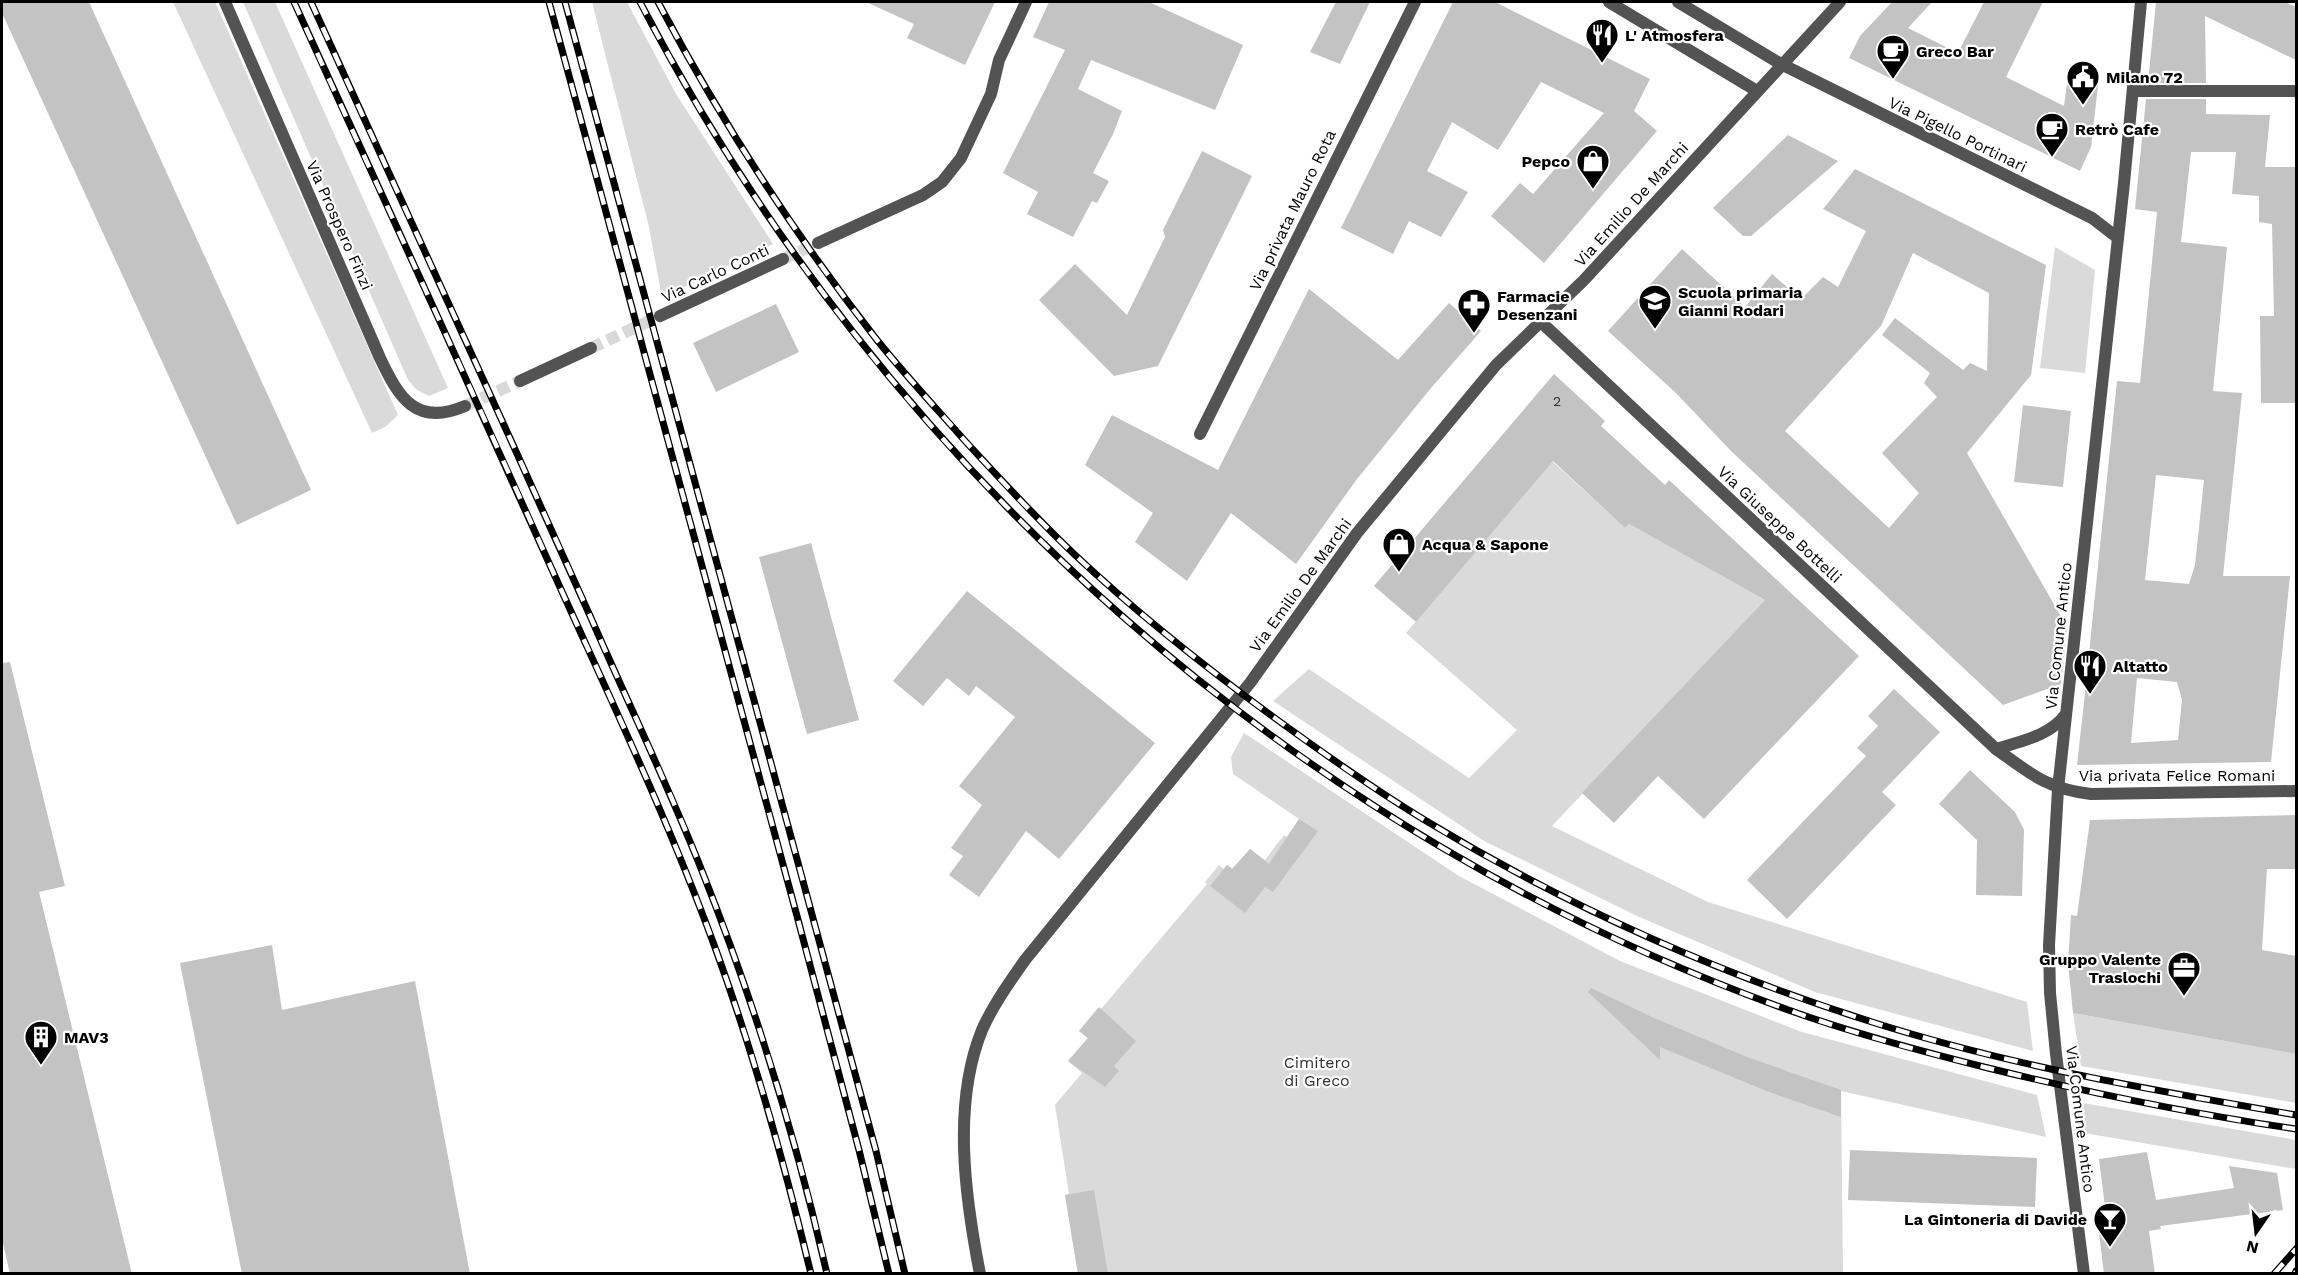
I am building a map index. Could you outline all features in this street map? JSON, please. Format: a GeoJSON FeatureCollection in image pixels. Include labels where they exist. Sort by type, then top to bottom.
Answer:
{"type":"FeatureCollection","features":[{"type":"Feature","properties":{"kind":"street","name":"Via Prospero Finzi"},"geometry":{"type":"LineString","coordinates":[[225,2],[380,358],[394,385],[412,407],[424,412],[438,413],[465,406]]}},
{"type":"Feature","properties":{"kind":"street"},"geometry":{"type":"LineString","coordinates":[[818,243],[923,195],[936,188],[947,177],[964,152],[991,94],[999,60],[1026,2]]}},
{"type":"Feature","properties":{"kind":"street","name":"Via privata Mauro Rota"},"geometry":{"type":"LineString","coordinates":[[1200,434],[1415,2]]}},
{"type":"Feature","properties":{"kind":"street"},"geometry":{"type":"LineString","coordinates":[[1609,2],[1756,91]]}},
{"type":"Feature","properties":{"kind":"street","name":"Via Pigello Portinari"},"geometry":{"type":"LineString","coordinates":[[1678,2],[1781,64],[2092,218],[2118,238]]}},
{"type":"Feature","properties":{"kind":"street","name":"Via Emilio De Marchi"},"geometry":{"type":"LineString","coordinates":[[980,1274],[967,1185],[964,1118],[969,1069],[982,1030],[999,997],[1025,960],[1250,683],[1357,533],[1496,365],[1584,280],[1840,2]]}},
{"type":"Feature","properties":{"kind":"street","name":"Via Comune Antico"},"geometry":{"type":"LineString","coordinates":[[2084,1274],[2050,993],[2049,945],[2058,789],[2118,238],[2141,2]]}},
{"type":"Feature","properties":{"kind":"street"},"geometry":{"type":"LineString","coordinates":[[2133,91],[2296,91]]}},
{"type":"Feature","properties":{"kind":"street","name":"Via Carlo Conti"},"geometry":{"type":"LineString","coordinates":[[660,316],[783,260]]}},
{"type":"Feature","properties":{"kind":"street","name":"Via Giuseppe Bottelli"},"geometry":{"type":"LineString","coordinates":[[1541,322],[1996,749],[2040,781],[2058,789]]}},
{"type":"Feature","properties":{"kind":"street"},"geometry":{"type":"LineString","coordinates":[[520,381],[591,348]]}},
{"type":"Feature","properties":{"kind":"street"},"geometry":{"type":"LineString","coordinates":[[1996,749],[2055,727],[2067,712]]}},
{"type":"Feature","properties":{"kind":"street","name":"Via privata Felice Romani"},"geometry":{"type":"LineString","coordinates":[[2058,789],[2091,794],[2296,791]]}},
{"type":"Feature","properties":{"kind":"green space"},"geometry":{"type":"Polygon","coordinates":[[[173,2],[215,2],[398,415],[385,427],[372,433],[173,2]]]}},
{"type":"Feature","properties":{"kind":"green space"},"geometry":{"type":"Polygon","coordinates":[[[243,2],[275,2],[448,388],[429,396],[417,390],[408,380],[243,2]]]}},
{"type":"Feature","properties":{"kind":"green space"},"geometry":{"type":"Polygon","coordinates":[[[592,2],[627,2],[676,94],[773,244],[662,298],[649,227],[592,2]]]}},
{"type":"Feature","properties":{"kind":"green space"},"geometry":{"type":"Polygon","coordinates":[[[2055,247],[2095,270],[2085,373],[2040,368],[2055,247]]]}},
{"type":"Feature","properties":{"kind":"green space"},"geometry":{"type":"Polygon","coordinates":[[[1552,461],[1625,528],[1629,524],[1765,600],[1552,826],[1708,902],[2027,1002],[2033,1051],[1815,992],[1637,916],[1484,841],[1273,701],[1309,669],[1469,778],[1517,730],[1406,633],[1552,461]]]}},
{"type":"Feature","properties":{"kind":"green space","name":"Cimitero di Greco"},"geometry":{"type":"Polygon","coordinates":[[[1244,733],[1459,876],[1620,961],[1802,1032],[2037,1095],[2046,1137],[1841,1091],[1843,1273],[1078,1274],[1065,1195],[1069,1194],[1055,1105],[1082,1073],[1068,1061],[1088,1038],[1079,1031],[1098,1008],[1101,1009],[1207,884],[1205,882],[1219,865],[1224,869],[1227,865],[1233,869],[1250,849],[1265,860],[1284,835],[1287,837],[1299,819],[1233,774],[1231,757],[1244,733]]]}},
{"type":"Feature","properties":{"kind":"green space"},"geometry":{"type":"Polygon","coordinates":[[[2073,1013],[2296,1054],[2296,1103],[2081,1066],[2073,1013]]]}},
{"type":"Feature","properties":{"kind":"green space"},"geometry":{"type":"Polygon","coordinates":[[[2083,1103],[2296,1140],[2296,1169],[2084,1133],[2083,1103]]]}},
{"type":"Feature","properties":{"kind":"building"},"geometry":{"type":"Polygon","coordinates":[[[2,2],[89,2],[311,490],[237,525],[2,13],[2,2]]]}},
{"type":"Feature","properties":{"kind":"building"},"geometry":{"type":"Polygon","coordinates":[[[866,2],[995,2],[965,65],[907,38],[914,24],[866,2]]]}},
{"type":"Feature","properties":{"kind":"building"},"geometry":{"type":"Polygon","coordinates":[[[1049,2],[1149,2],[1243,45],[1215,110],[1091,60],[1078,89],[1122,111],[1093,173],[1109,181],[1097,203],[1092,201],[1073,237],[1027,214],[1038,192],[1003,173],[1065,50],[1033,37],[1049,2]]]}},
{"type":"Feature","properties":{"kind":"building"},"geometry":{"type":"Polygon","coordinates":[[[1336,2],[1370,2],[1340,64],[1310,52],[1336,2]]]}},
{"type":"Feature","properties":{"kind":"building"},"geometry":{"type":"Polygon","coordinates":[[[1453,2],[1495,2],[1650,79],[1634,111],[1657,131],[1544,263],[1491,216],[1520,183],[1533,194],[1604,113],[1541,82],[1498,150],[1452,122],[1427,171],[1468,192],[1441,237],[1409,221],[1393,254],[1341,228],[1453,2]]]}},
{"type":"Feature","properties":{"kind":"building"},"geometry":{"type":"Polygon","coordinates":[[[1892,2],[1932,2],[1908,28],[1958,53],[1984,2],[2043,2],[2006,77],[2064,106],[2067,83],[2098,86],[2091,147],[2080,171],[1849,58],[1860,36],[1892,2]]]}},
{"type":"Feature","properties":{"kind":"building"},"geometry":{"type":"Polygon","coordinates":[[[2156,2],[2285,2],[2296,7],[2296,60],[2205,16],[2206,83],[2148,83],[2156,2]]]}},
{"type":"Feature","properties":{"kind":"building"},"geometry":{"type":"Polygon","coordinates":[[[2146,99],[2206,99],[2206,114],[2270,115],[2265,167],[2296,167],[2296,403],[2261,403],[2260,316],[2274,316],[2272,224],[2259,222],[2259,196],[2232,194],[2236,152],[2191,152],[2181,242],[2227,247],[2213,391],[2242,393],[2223,576],[2290,576],[2271,762],[2077,765],[2087,675],[2078,678],[2081,652],[2088,663],[2117,381],[2140,383],[2157,212],[2135,209],[2146,99]],[[2156,475],[2145,580],[2189,584],[2195,565],[2204,480],[2156,475]],[[2137,678],[2131,743],[2178,740],[2182,700],[2177,682],[2137,678]]]}},
{"type":"Feature","properties":{"kind":"building"},"geometry":{"type":"Polygon","coordinates":[[[1788,135],[1838,161],[1751,236],[1743,236],[1713,208],[1788,135]]]}},
{"type":"Feature","properties":{"kind":"building"},"geometry":{"type":"Polygon","coordinates":[[[1202,151],[1252,176],[1158,366],[1114,376],[1039,300],[1075,264],[1127,315],[1165,237],[1163,230],[1202,151]]]}},
{"type":"Feature","properties":{"kind":"building"},"geometry":{"type":"Polygon","coordinates":[[[1855,169],[2046,265],[2031,375],[1967,453],[2067,627],[2061,684],[2003,705],[1731,451],[1676,393],[1608,331],[1682,249],[1745,307],[1772,274],[1801,299],[1823,277],[1838,287],[1866,231],[1823,209],[1855,169]],[[1913,253],[1881,326],[1785,431],[1889,528],[1919,493],[1882,453],[1937,397],[1924,383],[1930,373],[1882,335],[1895,318],[1963,370],[1970,363],[1987,371],[1989,293],[1913,253]]]}},
{"type":"Feature","properties":{"kind":"building"},"geometry":{"type":"Polygon","coordinates":[[[1309,289],[1398,360],[1449,303],[1481,331],[1357,479],[1296,564],[1231,513],[1187,581],[1135,542],[1153,513],[1085,465],[1112,415],[1218,470],[1309,289]]]}},
{"type":"Feature","properties":{"kind":"building"},"geometry":{"type":"Polygon","coordinates":[[[776,304],[799,352],[716,392],[693,343],[776,304]]]}},
{"type":"Feature","properties":{"kind":"building"},"geometry":{"type":"Polygon","coordinates":[[[1554,374],[1605,421],[1601,426],[1665,485],[1669,480],[1859,656],[1704,819],[1658,776],[1614,823],[1582,793],[1765,600],[1629,524],[1625,528],[1553,461],[1416,622],[1374,586],[1554,374]]]}},
{"type":"Feature","properties":{"kind":"building"},"geometry":{"type":"Polygon","coordinates":[[[2023,405],[2071,411],[2063,487],[2014,482],[2023,405]]]}},
{"type":"Feature","properties":{"kind":"building"},"geometry":{"type":"Polygon","coordinates":[[[811,543],[859,720],[807,734],[759,557],[811,543]]]}},
{"type":"Feature","properties":{"kind":"building"},"geometry":{"type":"Polygon","coordinates":[[[967,591],[1155,743],[1059,859],[1026,831],[979,897],[949,875],[963,856],[951,848],[982,805],[959,786],[1015,717],[976,686],[969,696],[947,678],[923,706],[893,681],[967,591]]]}},
{"type":"Feature","properties":{"kind":"building","name":"MAV3"},"geometry":{"type":"Polygon","coordinates":[[[10,662],[65,886],[39,892],[132,1274],[10,1274],[2,1239],[2,663],[10,662]]]}},
{"type":"Feature","properties":{"kind":"building"},"geometry":{"type":"Polygon","coordinates":[[[1894,689],[1940,732],[1882,792],[1896,805],[1787,919],[1747,880],[1866,756],[1857,748],[1878,726],[1868,716],[1894,689]]]}},
{"type":"Feature","properties":{"kind":"building"},"geometry":{"type":"Polygon","coordinates":[[[1970,770],[2015,812],[2024,830],[2022,896],[1976,895],[1977,840],[1939,804],[1970,770]]]}},
{"type":"Feature","properties":{"kind":"building"},"geometry":{"type":"Polygon","coordinates":[[[2296,815],[2296,869],[2267,869],[2262,950],[2296,956],[2296,1054],[2073,1013],[2068,963],[2071,915],[2077,916],[2090,820],[2296,815]]]}},
{"type":"Feature","properties":{"kind":"building"},"geometry":{"type":"Polygon","coordinates":[[[1299,819],[1318,831],[1273,892],[1265,887],[1245,913],[1210,886],[1227,865],[1232,869],[1250,849],[1269,864],[1299,819]]]}},
{"type":"Feature","properties":{"kind":"building"},"geometry":{"type":"Polygon","coordinates":[[[272,945],[282,1010],[415,981],[470,1274],[242,1274],[180,963],[272,945]]]}},
{"type":"Feature","properties":{"kind":"building"},"geometry":{"type":"Polygon","coordinates":[[[1591,988],[1654,1018],[1747,1057],[1841,1090],[1841,1117],[1769,1092],[1660,1047],[1660,1060],[1588,992],[1591,988]]]}},
{"type":"Feature","properties":{"kind":"building"},"geometry":{"type":"Polygon","coordinates":[[[1099,1007],[1136,1041],[1114,1066],[1119,1071],[1105,1087],[1068,1061],[1088,1038],[1079,1031],[1099,1007]]]}},
{"type":"Feature","properties":{"kind":"building"},"geometry":{"type":"Polygon","coordinates":[[[1850,1150],[2037,1158],[2035,1207],[1848,1200],[1850,1150]]]}},
{"type":"Feature","properties":{"kind":"building"},"geometry":{"type":"Polygon","coordinates":[[[2147,1152],[2156,1200],[2234,1188],[2229,1166],[2277,1173],[2283,1210],[2160,1226],[2161,1229],[2149,1231],[2155,1274],[2104,1274],[2099,1233],[2108,1231],[2099,1159],[2147,1152]]]}},
{"type":"Feature","properties":{"kind":"building"},"geometry":{"type":"Polygon","coordinates":[[[1094,1190],[1108,1274],[1078,1274],[1065,1195],[1094,1190]]]}},
{"type":"Feature","properties":{"kind":"tunnel"},"geometry":{"type":"LineString","coordinates":[[783,259],[818,243]]}},
{"type":"Feature","properties":{"kind":"tunnel"},"geometry":{"type":"LineString","coordinates":[[591,348],[660,316]]}},
{"type":"Feature","properties":{"kind":"tunnel"},"geometry":{"type":"LineString","coordinates":[[465,406],[520,381]]}},
{"type":"Feature","properties":{"kind":"railway"},"geometry":{"type":"LineString","coordinates":[[294,2],[616,711],[695,895],[728,983],[754,1065],[779,1148],[811,1274]]}},
{"type":"Feature","properties":{"kind":"railway"},"geometry":{"type":"LineString","coordinates":[[311,2],[662,776],[702,871],[739,970],[788,1121],[827,1274]]}},
{"type":"Feature","properties":{"kind":"railway"},"geometry":{"type":"LineString","coordinates":[[549,2],[797,916],[859,1150],[889,1274]]}},
{"type":"Feature","properties":{"kind":"railway"},"geometry":{"type":"LineString","coordinates":[[565,2],[876,1151],[905,1274]]}},
{"type":"Feature","properties":{"kind":"railway"},"geometry":{"type":"LineString","coordinates":[[640,2],[739,172],[853,332],[981,481],[1123,617],[1276,739],[1441,847],[1615,938],[1797,1013],[1892,1043],[2026,1077],[2180,1110],[2296,1129]]}},
{"type":"Feature","properties":{"kind":"railway"},"geometry":{"type":"LineString","coordinates":[[658,2],[707,90],[788,218],[846,300],[888,353],[966,442],[1046,527],[1124,599],[1229,684],[1354,774],[1409,811],[1534,882],[1644,935],[1814,1003],[1976,1052],[2082,1076],[2296,1115]]}},
{"type":"Feature","properties":{"kind":"railway"},"geometry":{"type":"LineString","coordinates":[[2274,1274],[2296,1249]]}},
{"type":"Feature","properties":{"kind":"place","name":"L' Atmosfera"},"geometry":{"type":"Point","coordinates":[1602,64]}},
{"type":"Feature","properties":{"kind":"place","name":"Greco Bar"},"geometry":{"type":"Point","coordinates":[1893,80]}},
{"type":"Feature","properties":{"kind":"place","name":"Milano 72"},"geometry":{"type":"Point","coordinates":[2083,106]}},
{"type":"Feature","properties":{"kind":"place","name":"Retrò Cafe"},"geometry":{"type":"Point","coordinates":[2052,158]}},
{"type":"Feature","properties":{"kind":"place","name":"Pepco"},"geometry":{"type":"Point","coordinates":[1593,190]}},
{"type":"Feature","properties":{"kind":"place","name":"Scuola primaria Gianni Rodari"},"geometry":{"type":"Point","coordinates":[1655,330]}},
{"type":"Feature","properties":{"kind":"place","name":"Farmacie Desenzani"},"geometry":{"type":"Point","coordinates":[1474,334]}},
{"type":"Feature","properties":{"kind":"place","name":"Acqua & Sapone"},"geometry":{"type":"Point","coordinates":[1399,573]}},
{"type":"Feature","properties":{"kind":"place","name":"Altatto"},"geometry":{"type":"Point","coordinates":[2090,695]}},
{"type":"Feature","properties":{"kind":"place","name":"Gruppo Valente Traslochi"},"geometry":{"type":"Point","coordinates":[2184,997]}},
{"type":"Feature","properties":{"kind":"place","name":"MAV3"},"geometry":{"type":"Point","coordinates":[41,1066]}},
{"type":"Feature","properties":{"kind":"place","name":"La Gintoneria di Davide"},"geometry":{"type":"Point","coordinates":[2110,1248]}}]}
